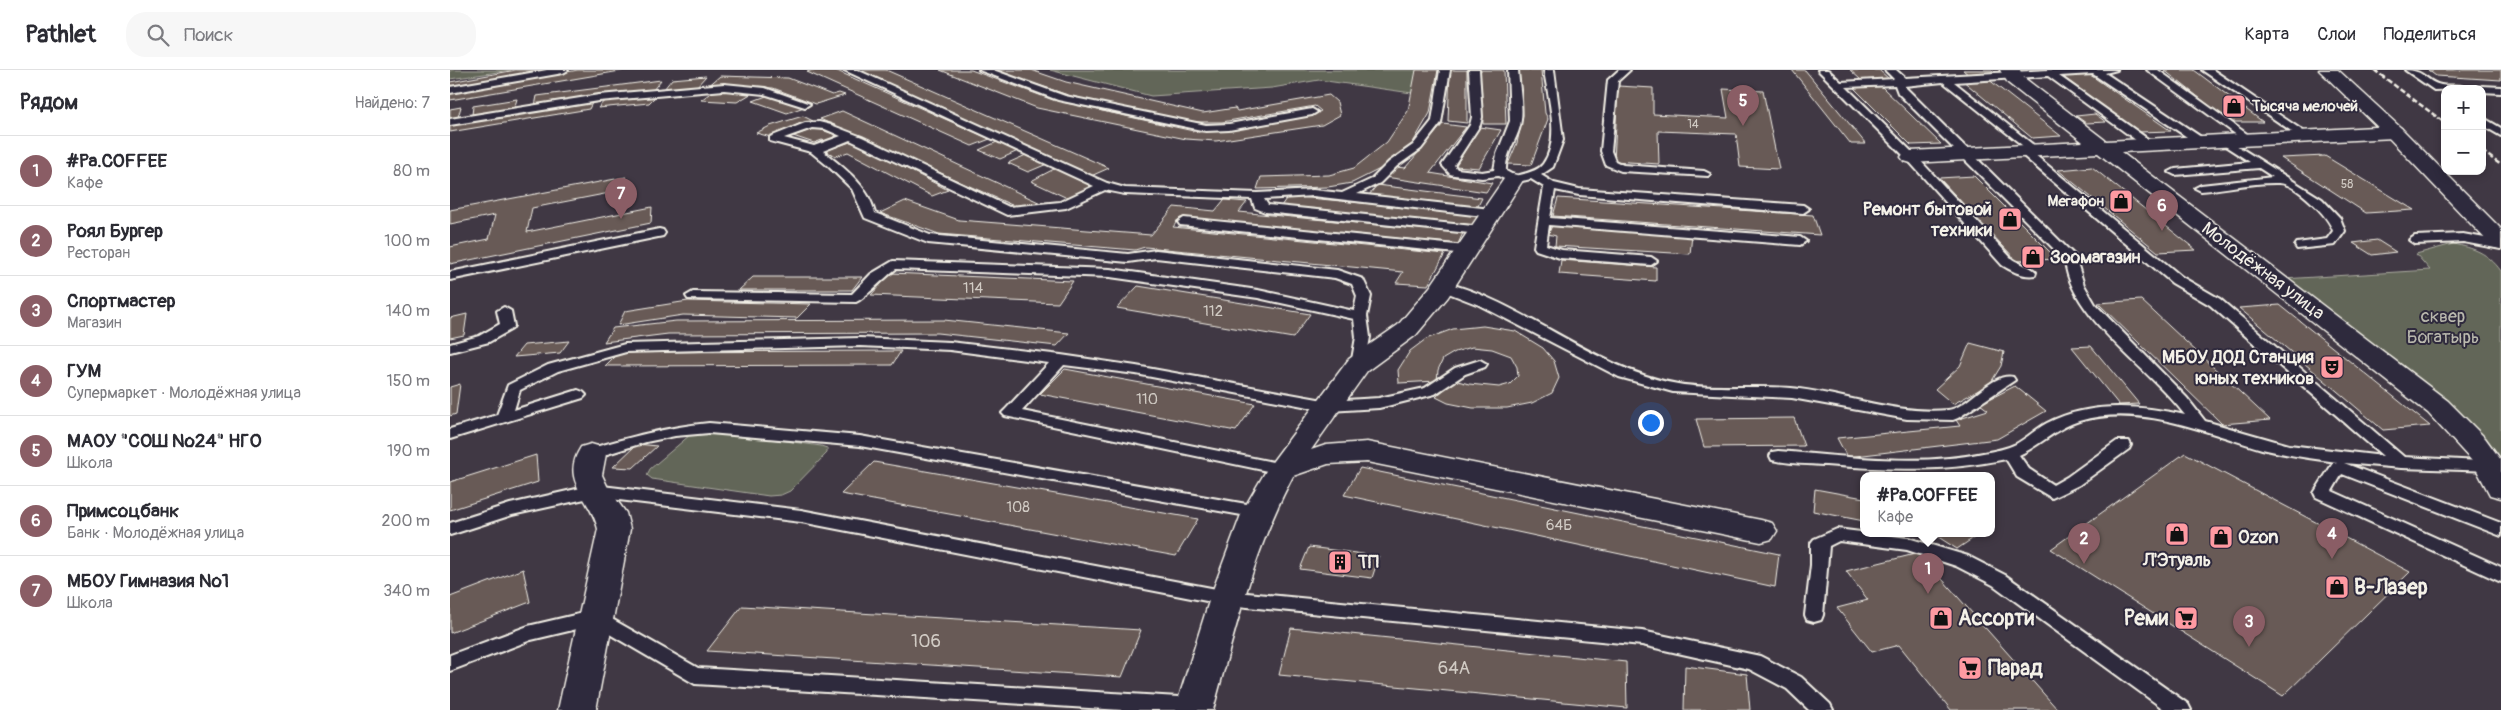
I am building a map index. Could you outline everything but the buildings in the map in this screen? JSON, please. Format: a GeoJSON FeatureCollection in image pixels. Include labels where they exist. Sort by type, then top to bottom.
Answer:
{"type":"FeatureCollection","features":[{"type":"Feature","properties":{"kind":"street"},"geometry":{"type":"LineString","coordinates":[[2328,70],[2394,132],[2501,244]]}},
{"type":"Feature","properties":{"kind":"street","name":"Молодёжная улица"},"geometry":{"type":"LineString","coordinates":[[2011,72],[2014,79],[2100,147],[2438,407],[2470,437],[2497,477]]}},
{"type":"Feature","properties":{"kind":"street"},"geometry":{"type":"LineString","coordinates":[[1911,157],[2394,132]]}},
{"type":"Feature","properties":{"kind":"street"},"geometry":{"type":"LineString","coordinates":[[1194,708],[1227,598],[1258,512],[1282,469],[1358,365],[1407,330],[1443,286],[1515,176]]}},
{"type":"Feature","properties":{"kind":"street"},"geometry":{"type":"LineString","coordinates":[[1282,469],[1326,455],[1367,452],[1761,531]]}},
{"type":"Feature","properties":{"kind":"street"},"geometry":{"type":"LineString","coordinates":[[577,710],[614,530],[610,514],[594,491],[587,475],[591,454]]}},
{"type":"Feature","properties":{"kind":"lane"},"geometry":{"type":"LineString","coordinates":[[450,90],[563,70]]}},
{"type":"Feature","properties":{"kind":"lane"},"geometry":{"type":"LineString","coordinates":[[849,70],[1103,186],[1125,191],[1258,196],[1313,193],[1342,196],[1479,231]]}},
{"type":"Feature","properties":{"kind":"lane"},"geometry":{"type":"LineString","coordinates":[[984,70],[1062,98],[1206,128],[1229,127],[1312,112]]}},
{"type":"Feature","properties":{"kind":"lane"},"geometry":{"type":"LineString","coordinates":[[1342,196],[1376,181],[1393,164],[1417,147],[1437,121],[1445,70]]}},
{"type":"Feature","properties":{"kind":"lane"},"geometry":{"type":"LineString","coordinates":[[1474,70],[1477,117],[1475,125],[1448,165],[1454,172],[1515,176],[1579,192],[1803,209]]}},
{"type":"Feature","properties":{"kind":"lane"},"geometry":{"type":"LineString","coordinates":[[1513,70],[1516,116],[1514,129],[1498,160],[1515,176]]}},
{"type":"Feature","properties":{"kind":"lane"},"geometry":{"type":"LineString","coordinates":[[1515,176],[1547,167],[1558,140],[1549,70]]}},
{"type":"Feature","properties":{"kind":"lane"},"geometry":{"type":"LineString","coordinates":[[1624,70],[1613,80],[1606,151],[1610,164],[1621,168],[1704,174]]}},
{"type":"Feature","properties":{"kind":"lane"},"geometry":{"type":"LineString","coordinates":[[1823,70],[1911,157],[2007,262],[2016,268],[2030,272]]}},
{"type":"Feature","properties":{"kind":"lane"},"geometry":{"type":"LineString","coordinates":[[1890,70],[1901,80]]}},
{"type":"Feature","properties":{"kind":"lane"},"geometry":{"type":"LineString","coordinates":[[1838,85],[1946,74],[1957,77],[2011,72],[2049,73],[2113,70]]}},
{"type":"Feature","properties":{"kind":"lane"},"geometry":{"type":"LineString","coordinates":[[2152,70],[2249,139]]}},
{"type":"Feature","properties":{"kind":"lane"},"geometry":{"type":"LineString","coordinates":[[2207,70],[2307,137]]}},
{"type":"Feature","properties":{"kind":"lane"},"geometry":{"type":"LineString","coordinates":[[2410,70],[2441,90]]}},
{"type":"Feature","properties":{"kind":"lane"},"geometry":{"type":"LineString","coordinates":[[2095,71],[2200,141]]}},
{"type":"Feature","properties":{"kind":"lane"},"geometry":{"type":"LineString","coordinates":[[2049,73],[2148,144]]}},
{"type":"Feature","properties":{"kind":"lane"},"geometry":{"type":"LineString","coordinates":[[1946,74],[2178,280],[2215,302],[2401,463]]}},
{"type":"Feature","properties":{"kind":"lane"},"geometry":{"type":"LineString","coordinates":[[1901,80],[1899,86],[1901,91],[1968,155],[2071,259],[2077,285],[2089,306],[2182,402],[2200,425]]}},
{"type":"Feature","properties":{"kind":"lane"},"geometry":{"type":"LineString","coordinates":[[450,122],[599,98],[724,87],[765,91],[805,104]]}},
{"type":"Feature","properties":{"kind":"lane"},"geometry":{"type":"LineString","coordinates":[[2486,90],[2501,90]]}},
{"type":"Feature","properties":{"kind":"lane"},"geometry":{"type":"LineString","coordinates":[[1103,186],[1090,194],[1062,205],[1007,211],[858,139],[848,137],[841,131],[820,123],[802,126],[774,139],[815,150],[853,182],[868,205],[869,215],[928,239],[1128,258],[1156,254],[1337,274],[1358,282],[1364,296],[1360,316],[1364,337],[1358,365]]}},
{"type":"Feature","properties":{"kind":"lane"},"geometry":{"type":"LineString","coordinates":[[2486,123],[2501,133]]}},
{"type":"Feature","properties":{"kind":"lane"},"geometry":{"type":"LineString","coordinates":[[815,150],[848,137]]}},
{"type":"Feature","properties":{"kind":"lane"},"geometry":{"type":"LineString","coordinates":[[2223,140],[2328,210],[2336,221],[2339,231],[2331,242],[2301,246]]}},
{"type":"Feature","properties":{"kind":"lane"},"geometry":{"type":"LineString","coordinates":[[2175,172],[2258,165]]}},
{"type":"Feature","properties":{"kind":"lane"},"geometry":{"type":"LineString","coordinates":[[2201,188],[2283,179]]}},
{"type":"Feature","properties":{"kind":"lane"},"geometry":{"type":"LineString","coordinates":[[1550,186],[1540,247],[1560,254],[1651,261]]}},
{"type":"Feature","properties":{"kind":"lane"},"geometry":{"type":"LineString","coordinates":[[1258,196],[1259,205],[1265,208],[1479,231]]}},
{"type":"Feature","properties":{"kind":"lane"},"geometry":{"type":"LineString","coordinates":[[1543,221],[1800,241]]}},
{"type":"Feature","properties":{"kind":"lane"},"geometry":{"type":"LineString","coordinates":[[1184,222],[1479,231]]}},
{"type":"Feature","properties":{"kind":"lane"},"geometry":{"type":"LineString","coordinates":[[450,276],[659,233]]}},
{"type":"Feature","properties":{"kind":"lane"},"geometry":{"type":"LineString","coordinates":[[2415,240],[2463,238],[2501,244]]}},
{"type":"Feature","properties":{"kind":"lane"},"geometry":{"type":"LineString","coordinates":[[693,296],[856,298],[876,277],[893,265],[1110,273],[1258,294],[1360,316]]}},
{"type":"Feature","properties":{"kind":"lane"},"geometry":{"type":"LineString","coordinates":[[1443,286],[1484,302],[1624,374],[1678,389],[1792,393],[1907,414],[1953,415],[2008,380]]}},
{"type":"Feature","properties":{"kind":"lane"},"geometry":{"type":"LineString","coordinates":[[450,348],[484,339],[507,326],[504,311]]}},
{"type":"Feature","properties":{"kind":"lane"},"geometry":{"type":"LineString","coordinates":[[503,419],[513,388],[553,368],[625,348],[860,342],[950,346],[1136,370],[1329,406],[1378,403],[1430,391],[1460,371],[1480,364]]}},
{"type":"Feature","properties":{"kind":"lane"},"geometry":{"type":"LineString","coordinates":[[1061,359],[1010,413],[1282,469]]}},
{"type":"Feature","properties":{"kind":"lane"},"geometry":{"type":"LineString","coordinates":[[450,434],[578,395]]}},
{"type":"Feature","properties":{"kind":"lane"},"geometry":{"type":"LineString","coordinates":[[1778,456],[1907,465],[1983,458],[2010,453],[2056,424],[2102,412],[2139,412],[2200,425],[2289,450],[2401,463],[2497,477]]}},
{"type":"Feature","properties":{"kind":"lane"},"geometry":{"type":"LineString","coordinates":[[591,454],[643,438],[675,431],[709,428],[841,439],[995,464],[1258,512]]}},
{"type":"Feature","properties":{"kind":"lane"},"geometry":{"type":"LineString","coordinates":[[2010,453],[2023,473],[2052,492],[2073,481],[2123,445]]}},
{"type":"Feature","properties":{"kind":"lane"},"geometry":{"type":"LineString","coordinates":[[2501,530],[2340,467],[2322,493],[2501,575]]}},
{"type":"Feature","properties":{"kind":"lane"},"geometry":{"type":"LineString","coordinates":[[450,529],[510,510],[594,491],[801,516],[1227,598],[1642,638],[1753,662],[1794,683],[1823,710]]}},
{"type":"Feature","properties":{"kind":"lane"},"geometry":{"type":"LineString","coordinates":[[1814,615],[1820,565],[1820,542],[1837,535],[1908,544],[1962,560],[1999,580],[2181,710]]}},
{"type":"Feature","properties":{"kind":"lane"},"geometry":{"type":"LineString","coordinates":[[450,662],[528,633],[596,617],[695,676],[1194,708]]}},
{"type":"Feature","properties":{"kind":"green space"},"geometry":{"type":"Polygon","coordinates":[[[450,70],[511,70],[450,79],[450,70]]]}},
{"type":"Feature","properties":{"kind":"green space"},"geometry":{"type":"Polygon","coordinates":[[[1050,70],[1423,70],[1419,94],[1319,80],[1272,88],[1151,96],[1050,70]]]}},
{"type":"Feature","properties":{"kind":"green space","name":"сквер Богатырь"},"geometry":{"type":"Polygon","coordinates":[[[2453,244],[2480,252],[2501,271],[2501,466],[2492,448],[2455,408],[2283,279],[2430,270],[2416,254],[2453,244]]]}},
{"type":"Feature","properties":{"kind":"green space"},"geometry":{"type":"Polygon","coordinates":[[[707,430],[821,446],[827,448],[827,453],[790,491],[781,495],[769,496],[652,479],[647,475],[650,469],[690,435],[707,430]]]}},
{"type":"Feature","properties":{"kind":"railway"},"geometry":{"type":"LineString","coordinates":[[2374,70],[2441,120]]}},
{"type":"Feature","properties":{"kind":"railway"},"geometry":{"type":"LineString","coordinates":[[2486,154],[2501,165]]}},
{"type":"Feature","properties":{"kind":"place","name":"Тысяча мелочей"},"geometry":{"type":"Point","coordinates":[2234,106]}},
{"type":"Feature","properties":{"kind":"place","name":"МАОУ \"СОШ №24\" НГО"},"geometry":{"type":"Point","coordinates":[1743,126]}},
{"type":"Feature","properties":{"kind":"place","name":"Мегафон"},"geometry":{"type":"Point","coordinates":[2121,201]}},
{"type":"Feature","properties":{"kind":"place","name":"МБОУ Гимназия №1"},"geometry":{"type":"Point","coordinates":[621,219]}},
{"type":"Feature","properties":{"kind":"place","name":"Ремонт бытовой техники"},"geometry":{"type":"Point","coordinates":[2010,219]}},
{"type":"Feature","properties":{"kind":"place","name":"Примсоцбанк"},"geometry":{"type":"Point","coordinates":[2162,231]}},
{"type":"Feature","properties":{"kind":"place","name":"Зоомагазин"},"geometry":{"type":"Point","coordinates":[2033,257]}},
{"type":"Feature","properties":{"kind":"place","name":"МБОУ ДОД Станция юных техников"},"geometry":{"type":"Point","coordinates":[2332,367]}},
{"type":"Feature","properties":{"kind":"place","name":"Л'Этуаль"},"geometry":{"type":"Point","coordinates":[2177,534]}},
{"type":"Feature","properties":{"kind":"place","name":"Ozon"},"geometry":{"type":"Point","coordinates":[2221,537]}},
{"type":"Feature","properties":{"kind":"place","name":"ГУМ"},"geometry":{"type":"Point","coordinates":[2332,559]}},
{"type":"Feature","properties":{"kind":"place","name":"ТП"},"geometry":{"type":"Point","coordinates":[1340,562]}},
{"type":"Feature","properties":{"kind":"place","name":"Роял Бургер"},"geometry":{"type":"Point","coordinates":[2084,564]}},
{"type":"Feature","properties":{"kind":"place","name":"В-Лазер"},"geometry":{"type":"Point","coordinates":[2337,587]}},
{"type":"Feature","properties":{"kind":"place","name":"#Pa.COFFEE"},"geometry":{"type":"Point","coordinates":[1928,594]}},
{"type":"Feature","properties":{"kind":"place","name":"Ассорти"},"geometry":{"type":"Point","coordinates":[1941,618]}},
{"type":"Feature","properties":{"kind":"place","name":"Реми"},"geometry":{"type":"Point","coordinates":[2186,618]}},
{"type":"Feature","properties":{"kind":"place","name":"Спортмастер"},"geometry":{"type":"Point","coordinates":[2249,647]}},
{"type":"Feature","properties":{"kind":"place","name":"Парад"},"geometry":{"type":"Point","coordinates":[1970,668]}}]}
